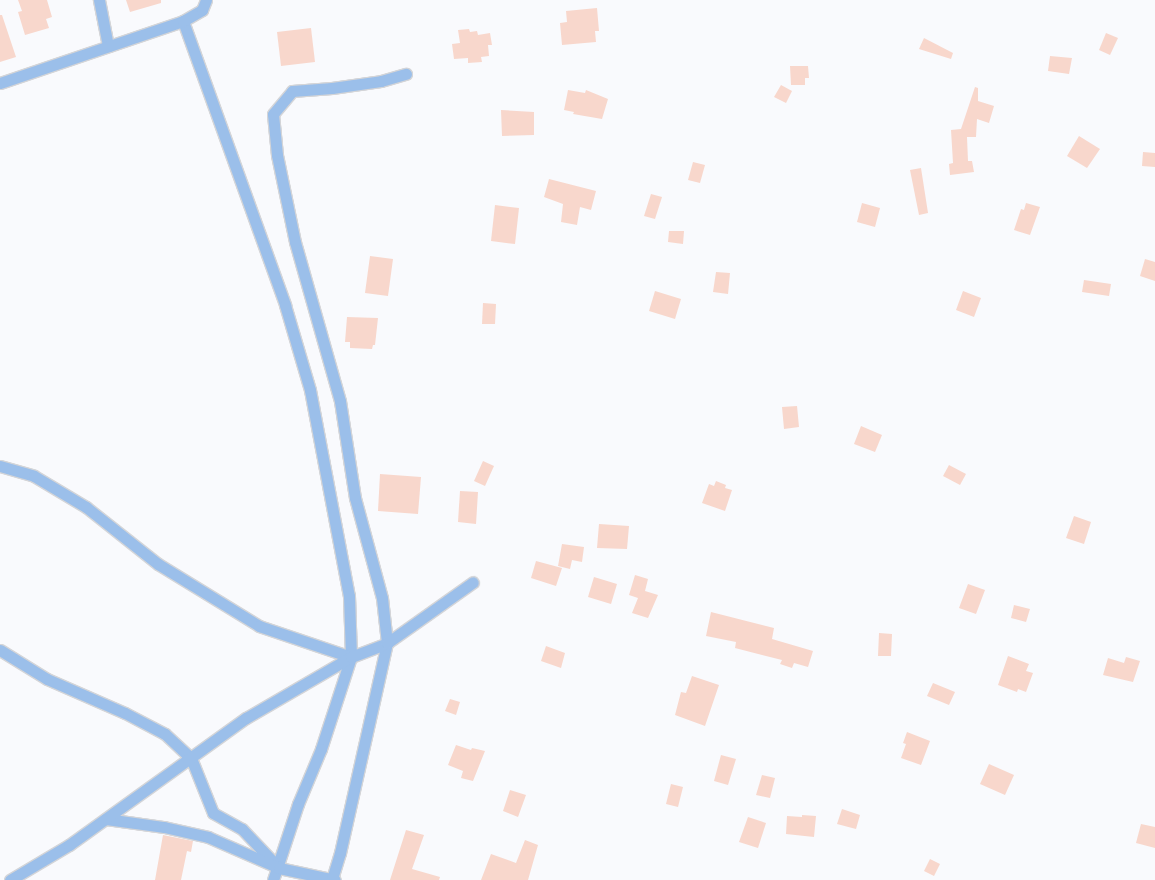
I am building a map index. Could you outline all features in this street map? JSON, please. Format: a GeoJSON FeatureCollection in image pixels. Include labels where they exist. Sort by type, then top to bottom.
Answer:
{"type":"FeatureCollection","features":[{"type":"Feature","properties":{"kind":"street"},"geometry":{"type":"LineString","coordinates":[[98,0],[108,46]]}},
{"type":"Feature","properties":{"kind":"street"},"geometry":{"type":"LineString","coordinates":[[0,83],[183,20],[202,10],[206,0]]}},
{"type":"Feature","properties":{"kind":"street"},"geometry":{"type":"LineString","coordinates":[[183,20],[286,304],[310,390],[349,596],[351,657],[321,749],[298,804],[279,868],[273,880]]}},
{"type":"Feature","properties":{"kind":"street"},"geometry":{"type":"LineString","coordinates":[[106,819],[164,827],[208,837],[279,868],[333,879],[387,643],[382,598],[355,498],[340,401],[295,242],[277,155],[273,114],[292,91],[381,81],[406,74]]}},
{"type":"Feature","properties":{"kind":"street"},"geometry":{"type":"LineString","coordinates":[[0,466],[34,476],[86,507],[158,564],[258,626],[351,657]]}},
{"type":"Feature","properties":{"kind":"street"},"geometry":{"type":"LineString","coordinates":[[10,880],[69,845],[246,718],[351,657],[387,643],[473,582]]}},
{"type":"Feature","properties":{"kind":"street"},"geometry":{"type":"LineString","coordinates":[[0,650],[47,680],[125,713],[165,734],[191,758],[213,813],[242,829],[279,868]]}},
{"type":"Feature","properties":{"kind":"building"},"geometry":{"type":"Polygon","coordinates":[[[18,0],[47,0],[52,17],[46,19],[49,28],[25,35],[18,12],[22,11],[18,0]]]}},
{"type":"Feature","properties":{"kind":"building"},"geometry":{"type":"Polygon","coordinates":[[[126,0],[161,0],[161,3],[130,12],[126,0]]]}},
{"type":"Feature","properties":{"kind":"building"},"geometry":{"type":"Polygon","coordinates":[[[597,8],[599,31],[595,31],[596,42],[562,45],[560,23],[567,22],[566,11],[597,8]]]}},
{"type":"Feature","properties":{"kind":"building"},"geometry":{"type":"Polygon","coordinates":[[[0,15],[2,15],[16,57],[0,62],[0,15]]]}},
{"type":"Feature","properties":{"kind":"building"},"geometry":{"type":"Polygon","coordinates":[[[311,28],[315,62],[281,66],[277,32],[311,28]]]}},
{"type":"Feature","properties":{"kind":"building"},"geometry":{"type":"Polygon","coordinates":[[[469,29],[470,32],[477,31],[478,35],[490,33],[492,45],[488,45],[489,56],[481,57],[482,62],[468,63],[468,58],[454,59],[452,44],[460,43],[458,30],[469,29]]]}},
{"type":"Feature","properties":{"kind":"building"},"geometry":{"type":"Polygon","coordinates":[[[1106,33],[1118,38],[1110,55],[1099,50],[1106,33]]]}},
{"type":"Feature","properties":{"kind":"building"},"geometry":{"type":"Polygon","coordinates":[[[924,38],[953,53],[951,59],[919,49],[924,38]]]}},
{"type":"Feature","properties":{"kind":"building"},"geometry":{"type":"Polygon","coordinates":[[[1050,56],[1072,58],[1069,74],[1048,71],[1050,56]]]}},
{"type":"Feature","properties":{"kind":"building"},"geometry":{"type":"Polygon","coordinates":[[[790,66],[808,66],[809,78],[805,78],[805,85],[791,85],[790,66]]]}},
{"type":"Feature","properties":{"kind":"building"},"geometry":{"type":"Polygon","coordinates":[[[781,85],[792,91],[786,103],[774,97],[781,85]]]}},
{"type":"Feature","properties":{"kind":"building"},"geometry":{"type":"Polygon","coordinates":[[[975,87],[978,88],[978,101],[994,106],[989,123],[977,119],[976,137],[967,137],[968,161],[972,161],[974,172],[950,175],[949,164],[953,163],[951,130],[961,129],[975,87]]]}},
{"type":"Feature","properties":{"kind":"building"},"geometry":{"type":"Polygon","coordinates":[[[568,90],[585,93],[586,90],[608,99],[602,119],[573,114],[574,112],[564,110],[568,90]]]}},
{"type":"Feature","properties":{"kind":"building"},"geometry":{"type":"Polygon","coordinates":[[[501,110],[534,112],[534,135],[502,136],[501,110]]]}},
{"type":"Feature","properties":{"kind":"building"},"geometry":{"type":"Polygon","coordinates":[[[1079,136],[1100,149],[1087,168],[1067,156],[1079,136]]]}},
{"type":"Feature","properties":{"kind":"building"},"geometry":{"type":"Polygon","coordinates":[[[1143,152],[1155,153],[1155,167],[1142,166],[1143,152]]]}},
{"type":"Feature","properties":{"kind":"building"},"geometry":{"type":"Polygon","coordinates":[[[693,162],[705,165],[700,183],[688,180],[693,162]]]}},
{"type":"Feature","properties":{"kind":"building"},"geometry":{"type":"Polygon","coordinates":[[[921,168],[928,213],[919,215],[910,170],[921,168]]]}},
{"type":"Feature","properties":{"kind":"building"},"geometry":{"type":"Polygon","coordinates":[[[549,179],[596,191],[591,210],[580,207],[577,225],[561,222],[563,204],[544,197],[549,179]]]}},
{"type":"Feature","properties":{"kind":"building"},"geometry":{"type":"Polygon","coordinates":[[[651,194],[662,197],[655,219],[644,216],[651,194]]]}},
{"type":"Feature","properties":{"kind":"building"},"geometry":{"type":"Polygon","coordinates":[[[862,203],[880,208],[875,227],[857,222],[862,203]]]}},
{"type":"Feature","properties":{"kind":"building"},"geometry":{"type":"Polygon","coordinates":[[[1026,203],[1040,207],[1030,235],[1014,230],[1021,209],[1024,210],[1026,203]]]}},
{"type":"Feature","properties":{"kind":"building"},"geometry":{"type":"Polygon","coordinates":[[[495,205],[519,208],[515,244],[491,241],[495,205]]]}},
{"type":"Feature","properties":{"kind":"building"},"geometry":{"type":"Polygon","coordinates":[[[669,231],[684,231],[683,244],[668,242],[669,231]]]}},
{"type":"Feature","properties":{"kind":"building"},"geometry":{"type":"Polygon","coordinates":[[[370,256],[393,259],[388,296],[365,293],[370,256]]]}},
{"type":"Feature","properties":{"kind":"building"},"geometry":{"type":"Polygon","coordinates":[[[1145,259],[1155,262],[1155,281],[1140,276],[1145,259]]]}},
{"type":"Feature","properties":{"kind":"building"},"geometry":{"type":"Polygon","coordinates":[[[716,272],[730,273],[728,294],[713,292],[716,272]]]}},
{"type":"Feature","properties":{"kind":"building"},"geometry":{"type":"Polygon","coordinates":[[[1084,280],[1111,284],[1109,296],[1082,292],[1084,280]]]}},
{"type":"Feature","properties":{"kind":"building"},"geometry":{"type":"Polygon","coordinates":[[[655,291],[681,299],[675,319],[649,311],[655,291]]]}},
{"type":"Feature","properties":{"kind":"building"},"geometry":{"type":"Polygon","coordinates":[[[963,291],[981,298],[974,317],[956,310],[963,291]]]}},
{"type":"Feature","properties":{"kind":"building"},"geometry":{"type":"Polygon","coordinates":[[[483,303],[496,304],[495,324],[482,324],[483,303]]]}},
{"type":"Feature","properties":{"kind":"building"},"geometry":{"type":"Polygon","coordinates":[[[347,317],[378,318],[375,345],[373,345],[372,349],[350,348],[350,342],[345,342],[347,317]]]}},
{"type":"Feature","properties":{"kind":"building"},"geometry":{"type":"Polygon","coordinates":[[[797,406],[799,427],[784,429],[782,407],[797,406]]]}},
{"type":"Feature","properties":{"kind":"building"},"geometry":{"type":"Polygon","coordinates":[[[861,426],[882,435],[875,452],[854,444],[861,426]]]}},
{"type":"Feature","properties":{"kind":"building"},"geometry":{"type":"Polygon","coordinates":[[[483,461],[494,466],[485,486],[474,481],[483,461]]]}},
{"type":"Feature","properties":{"kind":"building"},"geometry":{"type":"Polygon","coordinates":[[[949,465],[966,474],[960,485],[943,476],[949,465]]]}},
{"type":"Feature","properties":{"kind":"building"},"geometry":{"type":"Polygon","coordinates":[[[380,474],[421,477],[418,514],[378,511],[380,474]]]}},
{"type":"Feature","properties":{"kind":"building"},"geometry":{"type":"Polygon","coordinates":[[[716,481],[726,485],[725,488],[732,490],[725,511],[702,503],[709,484],[714,486],[716,481]]]}},
{"type":"Feature","properties":{"kind":"building"},"geometry":{"type":"Polygon","coordinates":[[[460,491],[478,492],[476,524],[458,522],[460,491]]]}},
{"type":"Feature","properties":{"kind":"building"},"geometry":{"type":"Polygon","coordinates":[[[1074,516],[1091,522],[1084,544],[1066,538],[1074,516]]]}},
{"type":"Feature","properties":{"kind":"building"},"geometry":{"type":"Polygon","coordinates":[[[599,524],[629,526],[627,549],[597,548],[599,524]]]}},
{"type":"Feature","properties":{"kind":"building"},"geometry":{"type":"Polygon","coordinates":[[[562,544],[584,547],[582,562],[572,560],[570,569],[558,566],[562,544]]]}},
{"type":"Feature","properties":{"kind":"building"},"geometry":{"type":"Polygon","coordinates":[[[536,561],[562,568],[556,586],[531,578],[536,561]]]}},
{"type":"Feature","properties":{"kind":"building"},"geometry":{"type":"Polygon","coordinates":[[[635,575],[648,579],[645,591],[658,595],[648,618],[632,613],[638,598],[629,595],[635,575]]]}},
{"type":"Feature","properties":{"kind":"building"},"geometry":{"type":"Polygon","coordinates":[[[594,577],[617,584],[611,604],[588,597],[594,577]]]}},
{"type":"Feature","properties":{"kind":"building"},"geometry":{"type":"Polygon","coordinates":[[[968,584],[985,590],[976,614],[959,608],[968,584]]]}},
{"type":"Feature","properties":{"kind":"building"},"geometry":{"type":"Polygon","coordinates":[[[1014,605],[1030,609],[1026,622],[1011,618],[1014,605]]]}},
{"type":"Feature","properties":{"kind":"building"},"geometry":{"type":"Polygon","coordinates":[[[711,612],[774,628],[772,639],[813,651],[808,667],[794,663],[792,668],[780,664],[782,660],[735,648],[736,642],[706,636],[711,612]]]}},
{"type":"Feature","properties":{"kind":"building"},"geometry":{"type":"Polygon","coordinates":[[[879,633],[892,634],[891,656],[878,656],[879,633]]]}},
{"type":"Feature","properties":{"kind":"building"},"geometry":{"type":"Polygon","coordinates":[[[546,646],[565,653],[561,668],[541,661],[546,646]]]}},
{"type":"Feature","properties":{"kind":"building"},"geometry":{"type":"Polygon","coordinates":[[[1008,656],[1029,664],[1026,671],[1033,673],[1026,692],[1018,689],[1017,692],[998,685],[1008,656]]]}},
{"type":"Feature","properties":{"kind":"building"},"geometry":{"type":"Polygon","coordinates":[[[1126,657],[1140,661],[1133,682],[1103,675],[1108,658],[1124,663],[1126,657]]]}},
{"type":"Feature","properties":{"kind":"building"},"geometry":{"type":"Polygon","coordinates":[[[692,676],[719,685],[705,726],[675,715],[681,692],[686,693],[692,676]]]}},
{"type":"Feature","properties":{"kind":"building"},"geometry":{"type":"Polygon","coordinates":[[[933,683],[955,692],[949,705],[927,696],[933,683]]]}},
{"type":"Feature","properties":{"kind":"building"},"geometry":{"type":"Polygon","coordinates":[[[450,699],[460,702],[456,715],[445,711],[450,699]]]}},
{"type":"Feature","properties":{"kind":"building"},"geometry":{"type":"Polygon","coordinates":[[[907,732],[930,741],[921,765],[901,758],[906,744],[903,743],[907,732]]]}},
{"type":"Feature","properties":{"kind":"building"},"geometry":{"type":"Polygon","coordinates":[[[456,745],[471,750],[472,748],[485,751],[473,781],[461,778],[463,771],[448,765],[456,745]]]}},
{"type":"Feature","properties":{"kind":"building"},"geometry":{"type":"Polygon","coordinates":[[[721,755],[736,759],[728,785],[714,781],[721,755]]]}},
{"type":"Feature","properties":{"kind":"building"},"geometry":{"type":"Polygon","coordinates":[[[989,764],[1014,775],[1005,795],[980,784],[989,764]]]}},
{"type":"Feature","properties":{"kind":"building"},"geometry":{"type":"Polygon","coordinates":[[[762,775],[775,778],[770,798],[756,795],[762,775]]]}},
{"type":"Feature","properties":{"kind":"building"},"geometry":{"type":"Polygon","coordinates":[[[671,784],[683,787],[678,807],[666,804],[671,784]]]}},
{"type":"Feature","properties":{"kind":"building"},"geometry":{"type":"Polygon","coordinates":[[[510,790],[526,795],[518,817],[503,811],[510,790]]]}},
{"type":"Feature","properties":{"kind":"building"},"geometry":{"type":"Polygon","coordinates":[[[842,809],[860,815],[856,829],[837,824],[842,809]]]}},
{"type":"Feature","properties":{"kind":"building"},"geometry":{"type":"Polygon","coordinates":[[[802,815],[816,816],[814,837],[786,834],[787,816],[802,817],[802,815]]]}},
{"type":"Feature","properties":{"kind":"building"},"geometry":{"type":"Polygon","coordinates":[[[748,817],[766,823],[758,848],[739,842],[748,817]]]}},
{"type":"Feature","properties":{"kind":"building"},"geometry":{"type":"Polygon","coordinates":[[[1141,824],[1155,827],[1155,848],[1136,843],[1141,824]]]}},
{"type":"Feature","properties":{"kind":"building"},"geometry":{"type":"Polygon","coordinates":[[[406,830],[424,835],[412,869],[440,877],[439,880],[390,880],[406,830]]]}},
{"type":"Feature","properties":{"kind":"building"},"geometry":{"type":"Polygon","coordinates":[[[163,835],[193,841],[191,852],[187,851],[181,880],[155,880],[163,835]]]}},
{"type":"Feature","properties":{"kind":"building"},"geometry":{"type":"Polygon","coordinates":[[[525,840],[538,845],[528,880],[481,880],[491,854],[516,863],[525,840]]]}},
{"type":"Feature","properties":{"kind":"building"},"geometry":{"type":"Polygon","coordinates":[[[930,859],[940,864],[934,876],[924,871],[930,859]]]}}]}
